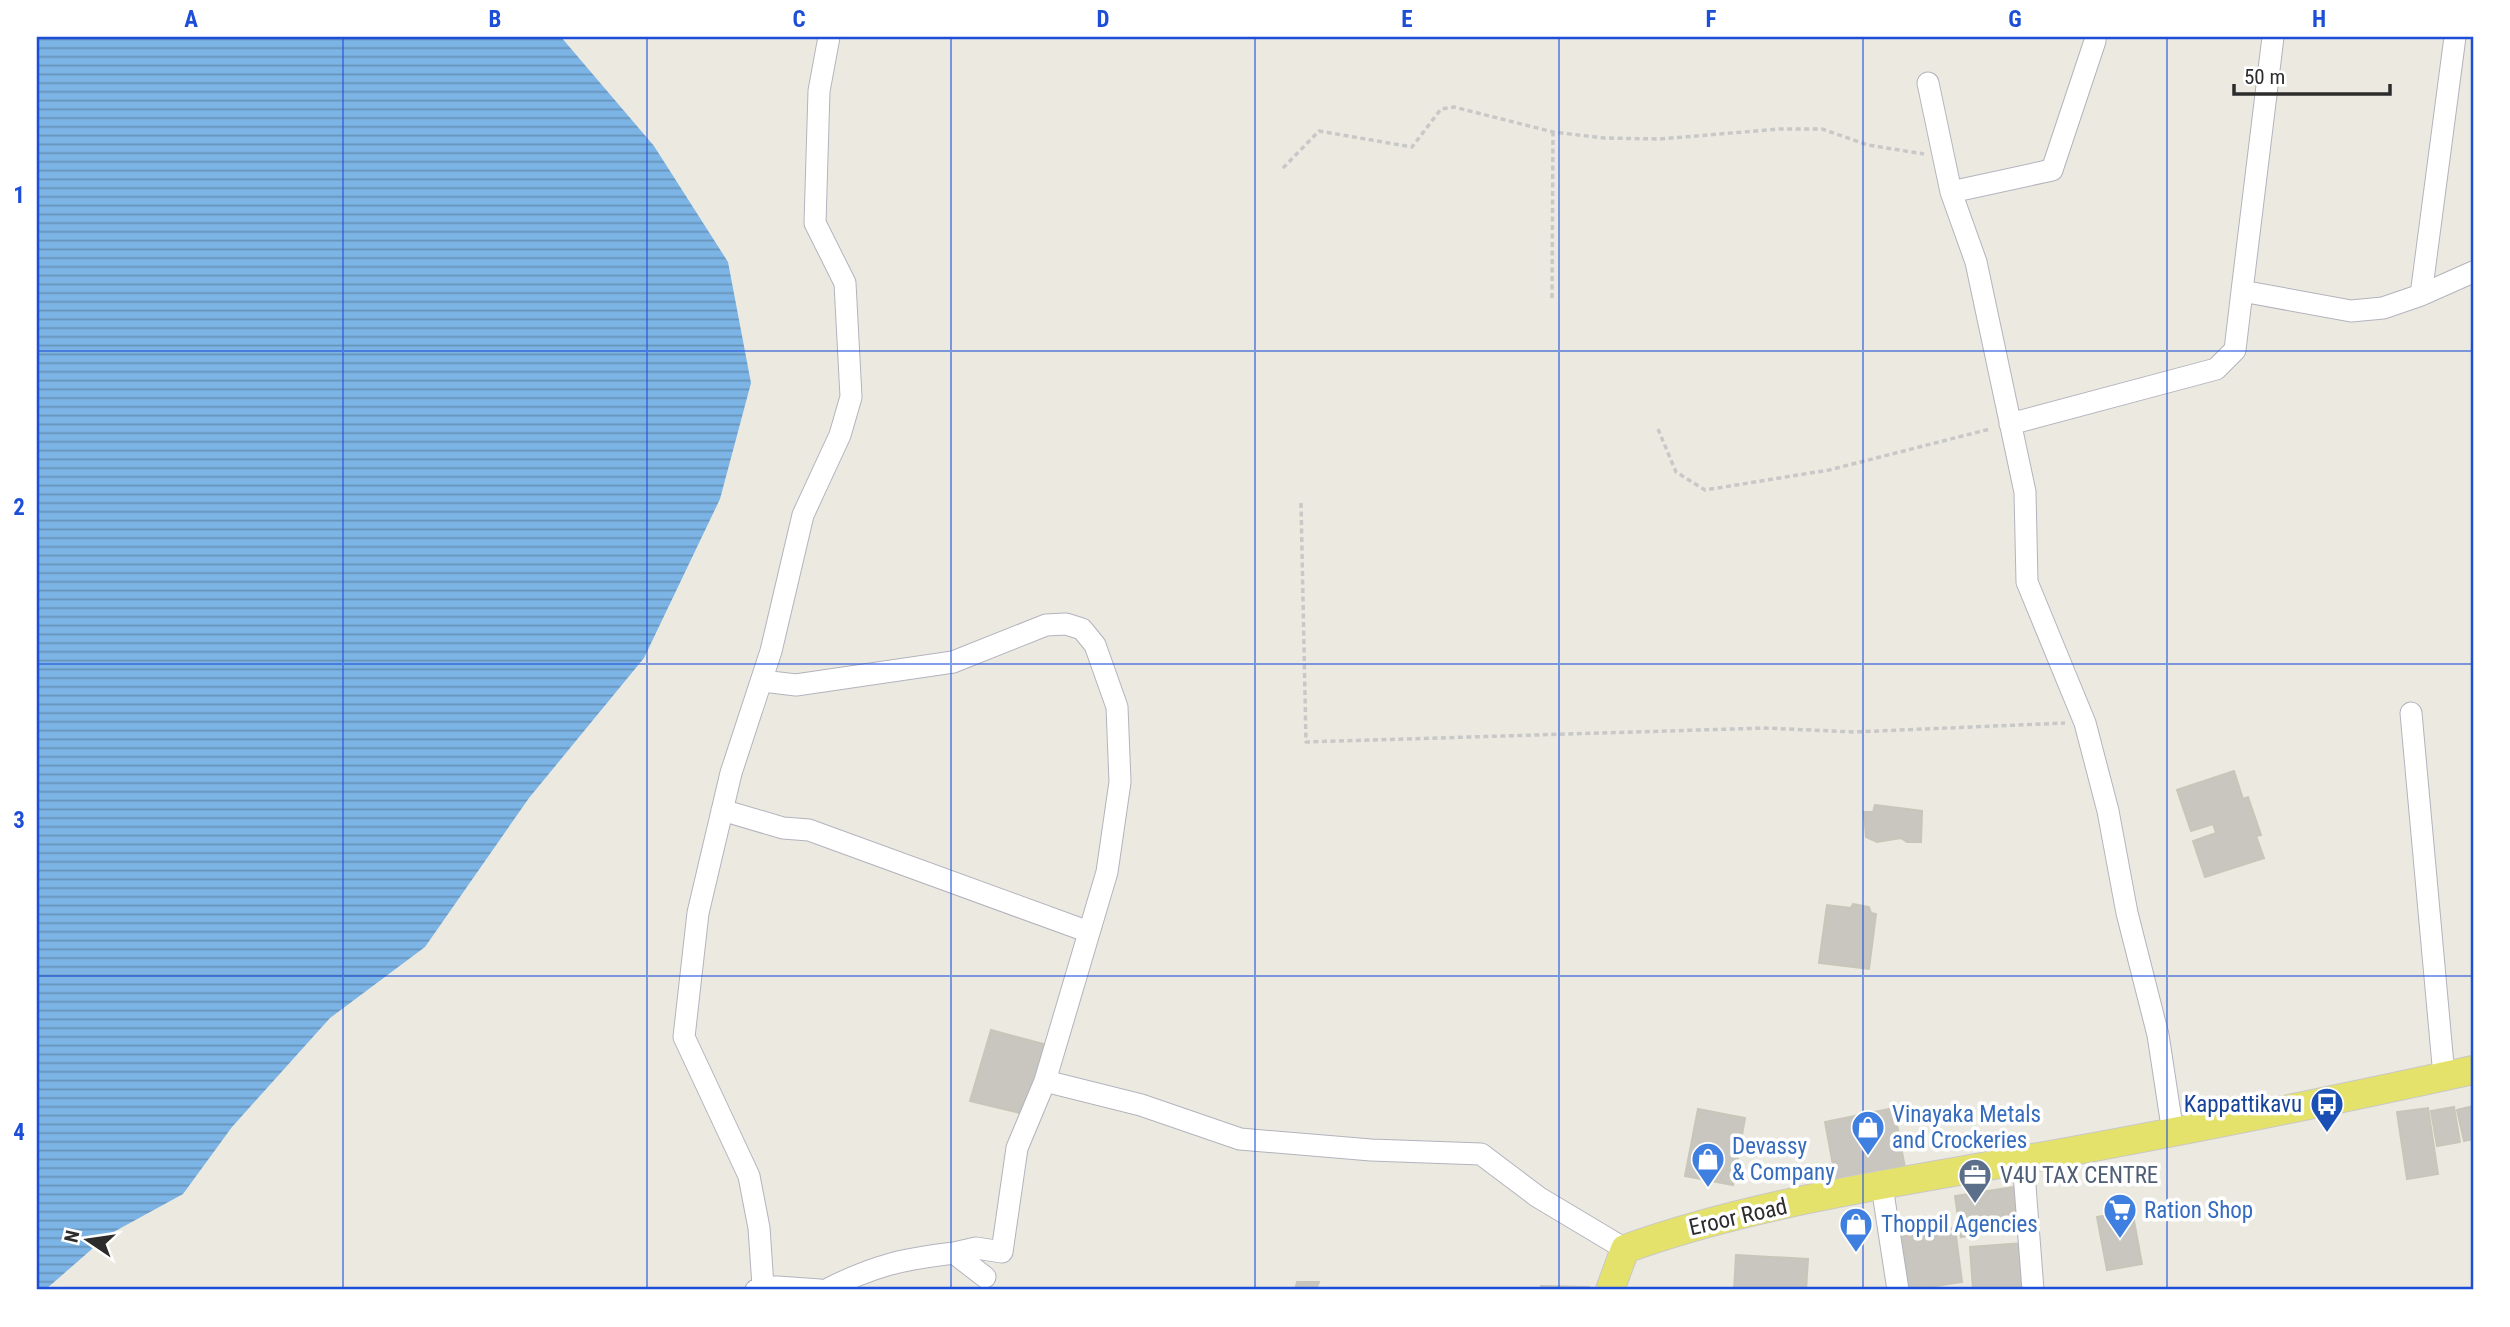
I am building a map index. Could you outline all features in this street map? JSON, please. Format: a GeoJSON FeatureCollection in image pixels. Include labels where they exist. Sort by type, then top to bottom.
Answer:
{"type":"FeatureCollection","features":[{"type":"Feature","properties":{"kind":"main road","name":"Eroor Road"},"geometry":{"type":"LineString","coordinates":[[1625,1249],[1700,1225],[1882,1186],[2173,1133],[2473,1070]]}},
{"type":"Feature","properties":{"kind":"main road"},"geometry":{"type":"LineString","coordinates":[[1610,1290],[1625,1249]]}},
{"type":"Feature","properties":{"kind":"street"},"geometry":{"type":"LineString","coordinates":[[820,1290],[759,1288],[759,1228],[749,1176],[684,1037],[698,914],[731,774],[783,608],[803,515],[840,435],[851,397],[845,283],[815,223],[819,91],[830,37]]}},
{"type":"Feature","properties":{"kind":"street"},"geometry":{"type":"LineString","coordinates":[[2010,424],[2216,369],[2235,350],[2273,37]]}},
{"type":"Feature","properties":{"kind":"street"},"geometry":{"type":"LineString","coordinates":[[2421,295],[2455,37]]}},
{"type":"Feature","properties":{"kind":"street"},"geometry":{"type":"LineString","coordinates":[[1951,192],[2052,170],[2095,41]]}},
{"type":"Feature","properties":{"kind":"street"},"geometry":{"type":"LineString","coordinates":[[1928,83],[1951,192],[1976,262],[2025,492],[2027,582],[2085,723],[2108,811],[2127,913],[2158,1035],[2173,1133]]}},
{"type":"Feature","properties":{"kind":"street"},"geometry":{"type":"LineString","coordinates":[[2242,291],[2351,311],[2382,308],[2421,295],[2473,272]]}},
{"type":"Feature","properties":{"kind":"street"},"geometry":{"type":"LineString","coordinates":[[762,681],[796,685],[953,662],[1046,625],[1066,624],[1082,629],[1095,645],[1117,707],[1120,782],[1107,872],[1045,1081],[1017,1148],[1002,1252],[976,1248],[905,1259],[867,1269],[826,1290]]}},
{"type":"Feature","properties":{"kind":"street"},"geometry":{"type":"LineString","coordinates":[[2411,713],[2444,1076]]}},
{"type":"Feature","properties":{"kind":"street"},"geometry":{"type":"LineString","coordinates":[[722,810],[783,828],[809,830],[1089,932]]}},
{"type":"Feature","properties":{"kind":"street"},"geometry":{"type":"LineString","coordinates":[[1045,1081],[1142,1105],[1240,1139],[1371,1150],[1481,1154],[1538,1197],[1625,1249]]}},
{"type":"Feature","properties":{"kind":"street"},"geometry":{"type":"LineString","coordinates":[[2024,1160],[2033,1290]]}},
{"type":"Feature","properties":{"kind":"street"},"geometry":{"type":"LineString","coordinates":[[1882,1186],[1898,1290]]}},
{"type":"Feature","properties":{"kind":"street"},"geometry":{"type":"LineString","coordinates":[[954,1253],[985,1277]]}},
{"type":"Feature","properties":{"kind":"path"},"geometry":{"type":"LineString","coordinates":[[1283,168],[1320,131],[1412,147],[1441,109],[1454,107],[1553,132],[1604,138],[1660,139],[1779,128],[1822,129],[1868,145],[1943,158]]}},
{"type":"Feature","properties":{"kind":"path"},"geometry":{"type":"LineString","coordinates":[[1552,298],[1553,132]]}},
{"type":"Feature","properties":{"kind":"path"},"geometry":{"type":"LineString","coordinates":[[1658,429],[1676,472],[1705,490],[1829,470],[2010,424]]}},
{"type":"Feature","properties":{"kind":"path"},"geometry":{"type":"LineString","coordinates":[[1301,503],[1306,742],[1765,728],[1854,732],[2085,723]]}},
{"type":"Feature","properties":{"kind":"water"},"geometry":{"type":"Polygon","coordinates":[[[37,37],[561,37],[654,146],[728,262],[751,383],[720,499],[644,658],[529,798],[425,947],[330,1018],[232,1127],[183,1194],[108,1235],[45,1290],[37,1290],[37,37]]]}},
{"type":"Feature","properties":{"kind":"building"},"geometry":{"type":"Polygon","coordinates":[[[2234,771],[2243,799],[2248,797],[2261,835],[2256,836],[2264,858],[2205,877],[2193,841],[2216,833],[2213,824],[2191,831],[2177,790],[2234,771]]]}},
{"type":"Feature","properties":{"kind":"building"},"geometry":{"type":"Polygon","coordinates":[[[1875,805],[1922,811],[1921,842],[1907,842],[1901,838],[1877,842],[1866,837],[1864,812],[1873,812],[1875,805]]]}},
{"type":"Feature","properties":{"kind":"building"},"geometry":{"type":"Polygon","coordinates":[[[1853,904],[1869,907],[1871,913],[1876,914],[1869,969],[1819,963],[1827,905],[1851,908],[1853,904]]]}},
{"type":"Feature","properties":{"kind":"building"},"geometry":{"type":"Polygon","coordinates":[[[991,1030],[1051,1046],[1028,1115],[970,1101],[991,1030]]]}},
{"type":"Feature","properties":{"kind":"building"},"geometry":{"type":"Polygon","coordinates":[[[2473,1106],[2473,1139],[2464,1141],[2457,1110],[2473,1106]]]}},
{"type":"Feature","properties":{"kind":"building"},"geometry":{"type":"Polygon","coordinates":[[[2454,1107],[2460,1142],[2437,1146],[2431,1111],[2454,1107]]]}},
{"type":"Feature","properties":{"kind":"building"},"geometry":{"type":"Polygon","coordinates":[[[1894,1108],[1905,1168],[1836,1181],[1825,1122],[1894,1108]]]}},
{"type":"Feature","properties":{"kind":"building"},"geometry":{"type":"Polygon","coordinates":[[[2428,1108],[2438,1174],[2407,1179],[2397,1112],[2428,1108]]]}},
{"type":"Feature","properties":{"kind":"building"},"geometry":{"type":"Polygon","coordinates":[[[1698,1109],[1745,1118],[1733,1185],[1685,1176],[1698,1109]]]}},
{"type":"Feature","properties":{"kind":"building"},"geometry":{"type":"Polygon","coordinates":[[[2014,1187],[2018,1219],[1974,1225],[1975,1235],[1961,1237],[1955,1196],[2014,1187]]]}},
{"type":"Feature","properties":{"kind":"building","name":"Ration Shop"},"geometry":{"type":"Polygon","coordinates":[[[2132,1210],[2142,1264],[2107,1270],[2097,1217],[2132,1210]]]}},
{"type":"Feature","properties":{"kind":"building"},"geometry":{"type":"Polygon","coordinates":[[[1955,1228],[1962,1282],[1909,1290],[1902,1236],[1955,1228]]]}},
{"type":"Feature","properties":{"kind":"building"},"geometry":{"type":"Polygon","coordinates":[[[2023,1243],[2027,1290],[1973,1290],[1970,1247],[2023,1243]]]}},
{"type":"Feature","properties":{"kind":"building"},"geometry":{"type":"Polygon","coordinates":[[[1736,1255],[1808,1259],[1806,1290],[1734,1290],[1736,1255]]]}},
{"type":"Feature","properties":{"kind":"building"},"geometry":{"type":"Polygon","coordinates":[[[1297,1282],[1319,1282],[1316,1290],[1295,1290],[1297,1282]]]}},
{"type":"Feature","properties":{"kind":"building"},"geometry":{"type":"Polygon","coordinates":[[[1541,1286],[1589,1287],[1589,1290],[1541,1290],[1541,1286]]]}},
{"type":"Feature","properties":{"kind":"place","name":"Kappattikavu"},"geometry":{"type":"Point","coordinates":[2327,1134]}},
{"type":"Feature","properties":{"kind":"place","name":"Vinayaka Metals and Crockeries"},"geometry":{"type":"Point","coordinates":[1868,1157]}},
{"type":"Feature","properties":{"kind":"place","name":"Devassy & Company"},"geometry":{"type":"Point","coordinates":[1708,1189]}},
{"type":"Feature","properties":{"kind":"place","name":"V4U TAX CENTRE"},"geometry":{"type":"Point","coordinates":[1975,1205]}},
{"type":"Feature","properties":{"kind":"place","name":"Ration Shop"},"geometry":{"type":"Point","coordinates":[2120,1240]}},
{"type":"Feature","properties":{"kind":"place","name":"Thoppil Agencies"},"geometry":{"type":"Point","coordinates":[1856,1254]}}]}
